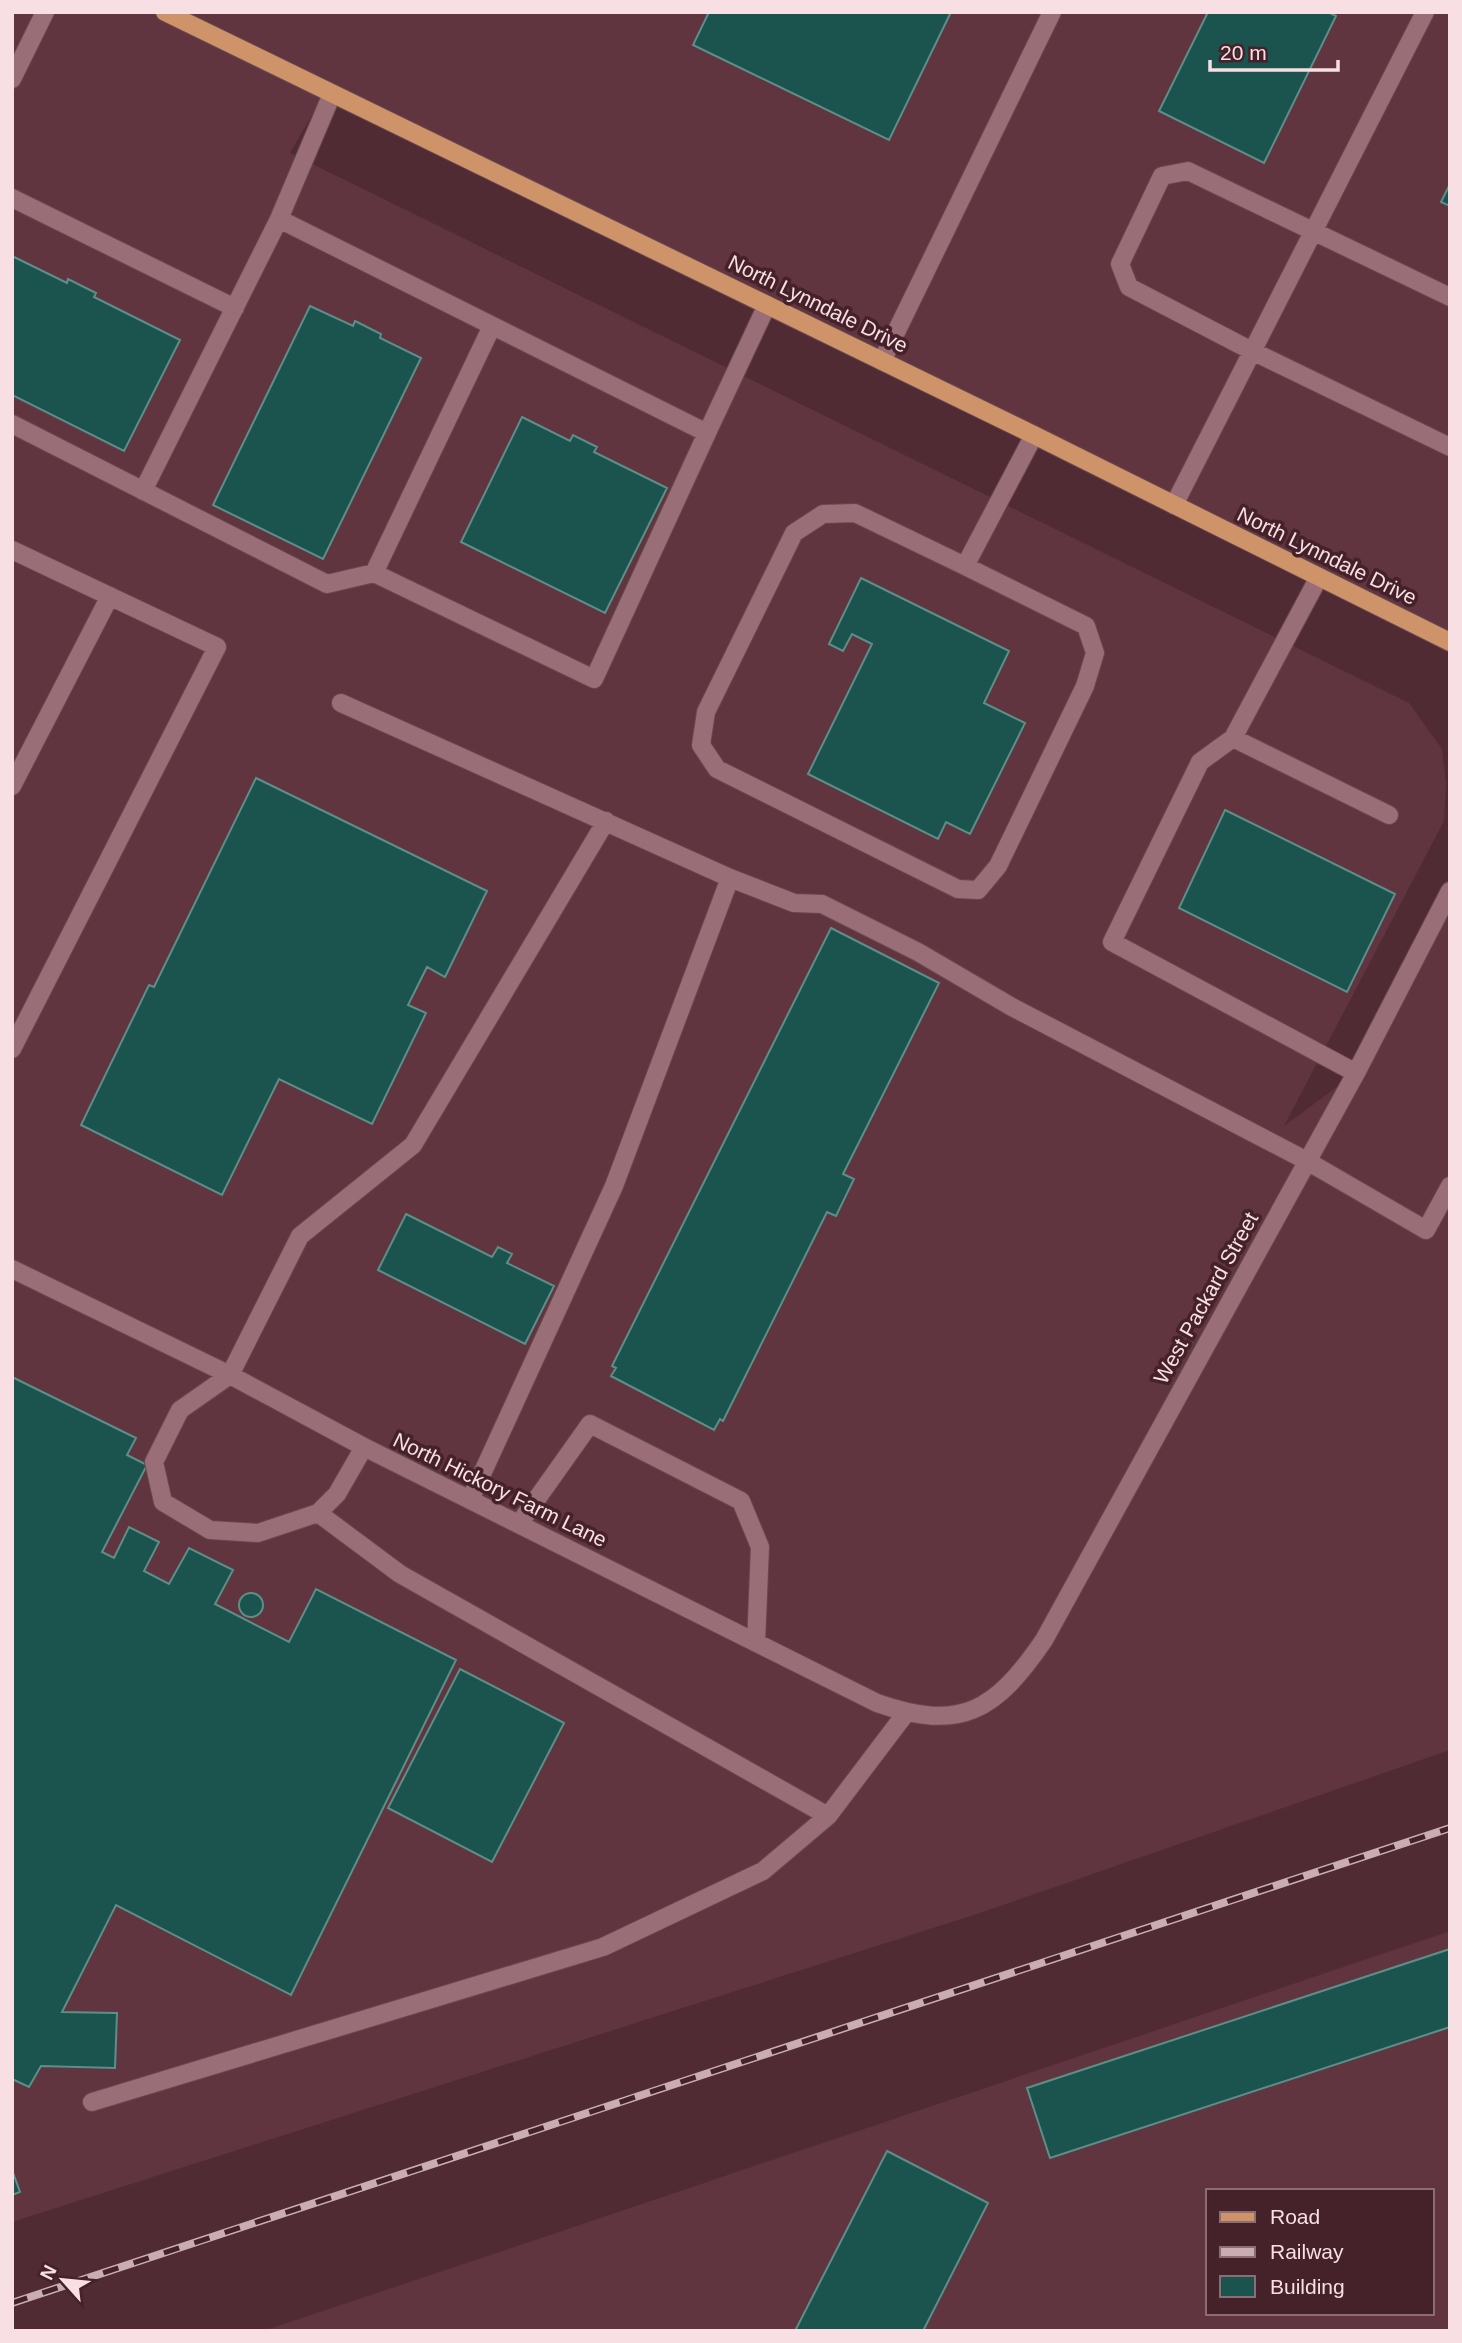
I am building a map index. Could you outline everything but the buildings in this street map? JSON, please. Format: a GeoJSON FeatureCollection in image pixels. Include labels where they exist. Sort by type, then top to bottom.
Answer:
{"type":"FeatureCollection","features":[{"type":"Feature","properties":{"kind":"main road","name":"North Lynndale Drive"},"geometry":{"type":"LineString","coordinates":[[165,12],[1034,435],[1450,642]]}},
{"type":"Feature","properties":{"kind":"street"},"geometry":{"type":"LineString","coordinates":[[12,79],[45,12]]}},
{"type":"Feature","properties":{"kind":"street"},"geometry":{"type":"LineString","coordinates":[[882,361],[1052,12]]}},
{"type":"Feature","properties":{"kind":"street"},"geometry":{"type":"LineString","coordinates":[[1174,505],[1424,12]]}},
{"type":"Feature","properties":{"kind":"street"},"geometry":{"type":"LineString","coordinates":[[143,491],[279,219],[332,94]]}},
{"type":"Feature","properties":{"kind":"street"},"geometry":{"type":"LineString","coordinates":[[1450,297],[1188,171],[1162,176],[1120,264],[1129,287],[1252,351],[1450,447]]}},
{"type":"Feature","properties":{"kind":"street"},"geometry":{"type":"LineString","coordinates":[[12,198],[235,308]]}},
{"type":"Feature","properties":{"kind":"street"},"geometry":{"type":"LineString","coordinates":[[279,219],[707,433]]}},
{"type":"Feature","properties":{"kind":"street"},"geometry":{"type":"LineString","coordinates":[[12,424],[327,584],[374,573],[594,679],[767,305]]}},
{"type":"Feature","properties":{"kind":"street"},"geometry":{"type":"LineString","coordinates":[[374,573],[492,326]]}},
{"type":"Feature","properties":{"kind":"street"},"geometry":{"type":"LineString","coordinates":[[965,566],[1034,435]]}},
{"type":"Feature","properties":{"kind":"street"},"geometry":{"type":"LineString","coordinates":[[855,513],[965,566],[1086,626],[1095,653],[1085,686],[998,866],[978,890],[958,889],[717,769],[701,745],[706,712],[794,533],[823,514],[855,513]]}},
{"type":"Feature","properties":{"kind":"street"},"geometry":{"type":"LineString","coordinates":[[12,550],[216,647],[12,1049]]}},
{"type":"Feature","properties":{"kind":"street"},"geometry":{"type":"LineString","coordinates":[[1319,577],[1233,738],[1200,762],[1112,942],[1356,1073]]}},
{"type":"Feature","properties":{"kind":"street"},"geometry":{"type":"LineString","coordinates":[[12,786],[110,596]]}},
{"type":"Feature","properties":{"kind":"street"},"geometry":{"type":"LineString","coordinates":[[341,703],[730,878],[794,903],[822,904],[918,952],[1012,1007],[1307,1161],[1426,1230],[1450,1186]]}},
{"type":"Feature","properties":{"kind":"street"},"geometry":{"type":"LineString","coordinates":[[1233,738],[1389,815]]}},
{"type":"Feature","properties":{"kind":"street"},"geometry":{"type":"LineString","coordinates":[[365,1447],[337,1494],[317,1513],[258,1533],[211,1530],[163,1502],[155,1462],[180,1410],[230,1375],[300,1236],[413,1144],[606,821]]}},
{"type":"Feature","properties":{"kind":"street"},"geometry":{"type":"LineString","coordinates":[[470,1500],[614,1186],[730,878]]}},
{"type":"Feature","properties":{"kind":"street","name":"West Packard Street"},"geometry":{"type":"LineString","coordinates":[[977,1708],[1002,1693],[1022,1672],[1044,1640],[1356,1073],[1450,891]]}},
{"type":"Feature","properties":{"kind":"street","name":"North Hickory Farm Lane"},"geometry":{"type":"LineString","coordinates":[[12,1269],[230,1375],[365,1447],[867,1698],[906,1713],[940,1717],[977,1708]]}},
{"type":"Feature","properties":{"kind":"street"},"geometry":{"type":"LineString","coordinates":[[519,1524],[590,1424],[741,1501],[760,1546],[756,1643]]}},
{"type":"Feature","properties":{"kind":"street"},"geometry":{"type":"LineString","coordinates":[[317,1513],[400,1574],[828,1816]]}},
{"type":"Feature","properties":{"kind":"street"},"geometry":{"type":"LineString","coordinates":[[92,2102],[603,1947],[763,1871],[828,1816],[906,1713]]}},
{"type":"Feature","properties":{"kind":"shaded area"},"geometry":{"type":"Polygon","coordinates":[[[12,12],[1450,12],[1450,642],[326,91],[290,153],[1409,703],[1442,749],[1446,784],[1444,821],[1284,1126],[1356,1073],[1450,891],[1450,1750],[977,1914],[12,2222],[12,12]]]}},
{"type":"Feature","properties":{"kind":"shaded area"},"geometry":{"type":"Polygon","coordinates":[[[1450,1931],[1450,2331],[263,2331],[550,2235],[1450,1931]]]}},
{"type":"Feature","properties":{"kind":"railway"},"geometry":{"type":"LineString","coordinates":[[12,2303],[1450,1828]]}}]}
